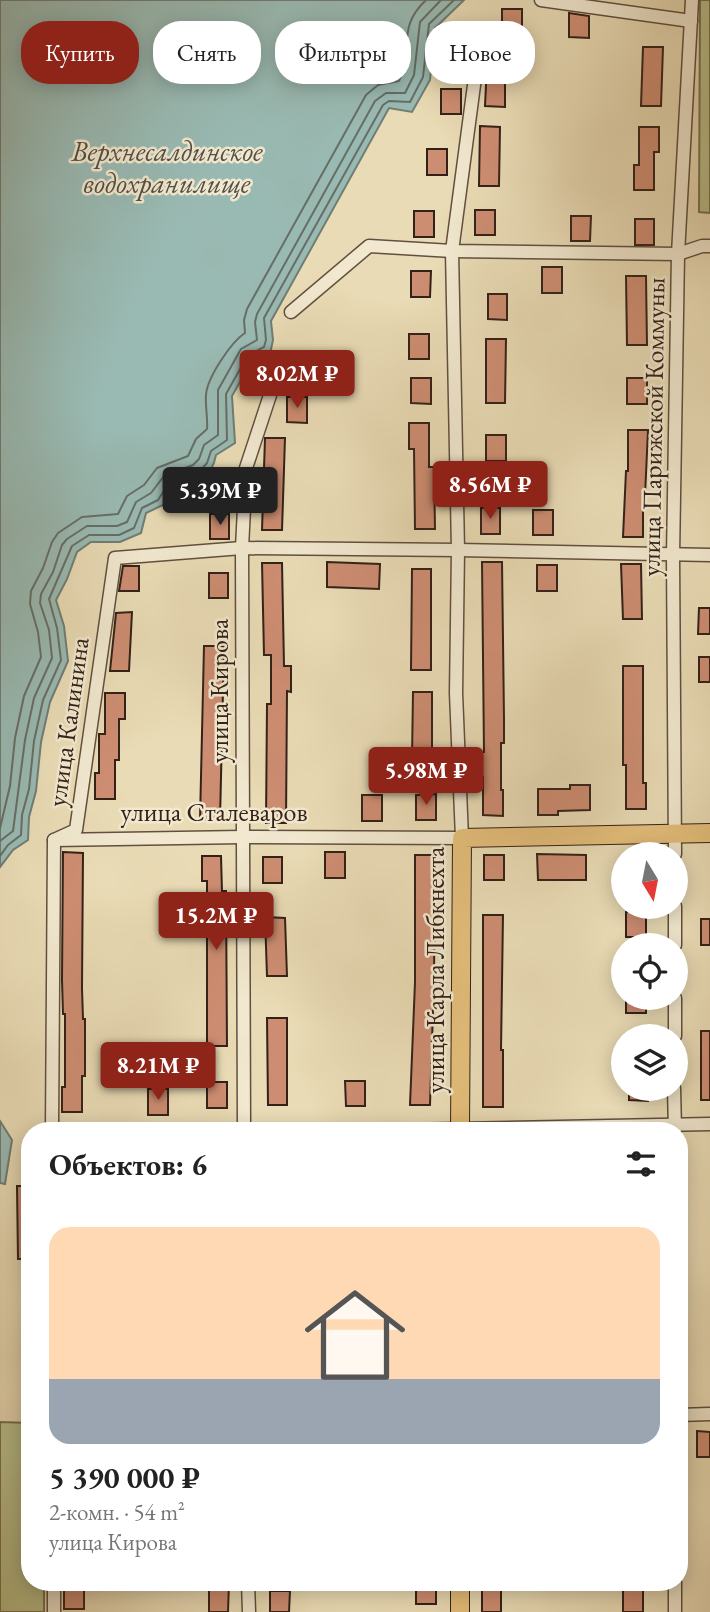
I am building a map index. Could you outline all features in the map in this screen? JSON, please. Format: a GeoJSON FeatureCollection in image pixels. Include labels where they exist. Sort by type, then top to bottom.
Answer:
{"type":"FeatureCollection","features":[{"type":"Feature","properties":{"kind":"main road","name":"улица Сталеваров"},"geometry":{"type":"LineString","coordinates":[[462,838],[710,833]]}},
{"type":"Feature","properties":{"kind":"main road","name":"улица Карла Либкнехта"},"geometry":{"type":"LineString","coordinates":[[460,1122],[462,838]]}},
{"type":"Feature","properties":{"kind":"main road"},"geometry":{"type":"LineString","coordinates":[[460,1591],[460,1612]]}},
{"type":"Feature","properties":{"kind":"street"},"geometry":{"type":"LineString","coordinates":[[541,0],[691,21]]}},
{"type":"Feature","properties":{"kind":"street","name":"улица Парижской Коммуны"},"geometry":{"type":"LineString","coordinates":[[675,842],[673,556],[678,254],[692,0]]}},
{"type":"Feature","properties":{"kind":"street","name":"улица Карла Либкнехта"},"geometry":{"type":"LineString","coordinates":[[462,838],[456,694],[458,550],[452,251],[474,84]]}},
{"type":"Feature","properties":{"kind":"street"},"geometry":{"type":"LineString","coordinates":[[291,312],[369,246],[452,251],[678,254],[710,246]]}},
{"type":"Feature","properties":{"kind":"street","name":"улица Кирова"},"geometry":{"type":"LineString","coordinates":[[244,1122],[242,548],[246,468],[274,383]]}},
{"type":"Feature","properties":{"kind":"street"},"geometry":{"type":"LineString","coordinates":[[242,548],[710,555]]}},
{"type":"Feature","properties":{"kind":"street","name":"улица Калинина"},"geometry":{"type":"LineString","coordinates":[[52,1122],[54,840],[76,831],[115,558],[242,548]]}},
{"type":"Feature","properties":{"kind":"street","name":"улица Сталеваров"},"geometry":{"type":"LineString","coordinates":[[54,840],[462,838]]}},
{"type":"Feature","properties":{"kind":"street"},"geometry":{"type":"LineString","coordinates":[[674,1101],[674,1122]]}},
{"type":"Feature","properties":{"kind":"street"},"geometry":{"type":"LineString","coordinates":[[688,1126],[710,1124]]}},
{"type":"Feature","properties":{"kind":"street"},"geometry":{"type":"LineString","coordinates":[[688,1415],[710,1414]]}},
{"type":"Feature","properties":{"kind":"street"},"geometry":{"type":"LineString","coordinates":[[54,1591],[54,1612]]}},
{"type":"Feature","properties":{"kind":"street"},"geometry":{"type":"LineString","coordinates":[[248,1591],[249,1612]]}},
{"type":"Feature","properties":{"kind":"street"},"geometry":{"type":"LineString","coordinates":[[675,1591],[675,1612]]}},
{"type":"Feature","properties":{"kind":"green space"},"geometry":{"type":"Polygon","coordinates":[[[700,0],[710,0],[710,213],[699,212],[700,0]]]}},
{"type":"Feature","properties":{"kind":"green space"},"geometry":{"type":"Polygon","coordinates":[[[0,1422],[21,1423],[21,1591],[44,1591],[44,1612],[0,1612],[0,1422]]]}},
{"type":"Feature","properties":{"kind":"water","name":"Верхнесалдинское водохранилище"},"geometry":{"type":"Polygon","coordinates":[[[0,0],[464,0],[442,21],[425,21],[425,84],[428,84],[412,112],[389,108],[271,321],[273,340],[270,354],[253,359],[232,396],[235,443],[216,455],[214,464],[201,479],[173,489],[163,505],[146,513],[141,533],[120,542],[91,542],[77,552],[56,600],[64,626],[68,661],[50,702],[41,742],[28,840],[13,850],[0,867],[0,0]]]}},
{"type":"Feature","properties":{"kind":"water"},"geometry":{"type":"Polygon","coordinates":[[[0,1121],[12,1140],[5,1184],[0,1183],[0,1121]]]}},
{"type":"Feature","properties":{"kind":"building"},"geometry":{"type":"Polygon","coordinates":[[[502,9],[522,9],[522,21],[502,21],[502,9]]]}},
{"type":"Feature","properties":{"kind":"building"},"geometry":{"type":"Polygon","coordinates":[[[569,13],[589,16],[589,38],[569,37],[569,13]]]}},
{"type":"Feature","properties":{"kind":"building"},"geometry":{"type":"Polygon","coordinates":[[[643,47],[663,47],[661,106],[641,106],[643,47]]]}},
{"type":"Feature","properties":{"kind":"building"},"geometry":{"type":"Polygon","coordinates":[[[486,84],[505,84],[505,107],[485,106],[486,84]]]}},
{"type":"Feature","properties":{"kind":"building"},"geometry":{"type":"Polygon","coordinates":[[[441,89],[461,89],[461,114],[441,114],[441,89]]]}},
{"type":"Feature","properties":{"kind":"building"},"geometry":{"type":"Polygon","coordinates":[[[480,126],[500,127],[499,186],[479,186],[480,126]]]}},
{"type":"Feature","properties":{"kind":"building"},"geometry":{"type":"Polygon","coordinates":[[[639,127],[659,127],[659,152],[654,152],[654,190],[634,190],[634,165],[639,165],[639,127]]]}},
{"type":"Feature","properties":{"kind":"building"},"geometry":{"type":"Polygon","coordinates":[[[427,149],[447,149],[447,175],[427,175],[427,149]]]}},
{"type":"Feature","properties":{"kind":"building"},"geometry":{"type":"Polygon","coordinates":[[[475,210],[495,210],[495,235],[475,235],[475,210]]]}},
{"type":"Feature","properties":{"kind":"building"},"geometry":{"type":"Polygon","coordinates":[[[414,211],[434,211],[434,237],[414,237],[414,211]]]}},
{"type":"Feature","properties":{"kind":"building"},"geometry":{"type":"Polygon","coordinates":[[[571,216],[591,216],[590,241],[571,241],[571,216]]]}},
{"type":"Feature","properties":{"kind":"building"},"geometry":{"type":"Polygon","coordinates":[[[635,219],[654,219],[654,245],[635,245],[635,219]]]}},
{"type":"Feature","properties":{"kind":"building"},"geometry":{"type":"Polygon","coordinates":[[[542,267],[562,267],[562,293],[542,293],[542,267]]]}},
{"type":"Feature","properties":{"kind":"building"},"geometry":{"type":"Polygon","coordinates":[[[411,271],[431,271],[430,297],[411,297],[411,271]]]}},
{"type":"Feature","properties":{"kind":"building"},"geometry":{"type":"Polygon","coordinates":[[[626,276],[646,276],[647,345],[627,345],[626,276]]]}},
{"type":"Feature","properties":{"kind":"building"},"geometry":{"type":"Polygon","coordinates":[[[488,294],[507,294],[507,320],[488,319],[488,294]]]}},
{"type":"Feature","properties":{"kind":"building"},"geometry":{"type":"Polygon","coordinates":[[[409,334],[429,334],[429,359],[409,359],[409,334]]]}},
{"type":"Feature","properties":{"kind":"building"},"geometry":{"type":"Polygon","coordinates":[[[486,339],[506,339],[505,403],[486,403],[486,339]]]}},
{"type":"Feature","properties":{"kind":"building"},"geometry":{"type":"Polygon","coordinates":[[[411,378],[431,378],[431,404],[411,403],[411,378]]]}},
{"type":"Feature","properties":{"kind":"building"},"geometry":{"type":"Polygon","coordinates":[[[627,378],[647,378],[647,404],[627,404],[627,378]]]}},
{"type":"Feature","properties":{"kind":"building"},"geometry":{"type":"Polygon","coordinates":[[[287,397],[307,397],[307,423],[287,422],[287,397]]]}},
{"type":"Feature","properties":{"kind":"building"},"geometry":{"type":"Polygon","coordinates":[[[409,423],[429,423],[429,467],[434,467],[435,529],[415,529],[414,449],[409,449],[409,423]]]}},
{"type":"Feature","properties":{"kind":"building"},"geometry":{"type":"Polygon","coordinates":[[[628,430],[648,430],[643,537],[623,537],[628,430]]]}},
{"type":"Feature","properties":{"kind":"building"},"geometry":{"type":"Polygon","coordinates":[[[486,435],[506,435],[506,461],[486,461],[486,435]]]}},
{"type":"Feature","properties":{"kind":"building"},"geometry":{"type":"Polygon","coordinates":[[[265,438],[285,438],[282,530],[262,530],[265,438]]]}},
{"type":"Feature","properties":{"kind":"building"},"geometry":{"type":"Polygon","coordinates":[[[481,508],[500,508],[500,534],[481,534],[481,508]]]}},
{"type":"Feature","properties":{"kind":"building"},"geometry":{"type":"Polygon","coordinates":[[[533,510],[553,510],[553,535],[533,535],[533,510]]]}},
{"type":"Feature","properties":{"kind":"building"},"geometry":{"type":"Polygon","coordinates":[[[210,514],[229,514],[229,539],[210,539],[210,514]]]}},
{"type":"Feature","properties":{"kind":"building"},"geometry":{"type":"Polygon","coordinates":[[[327,562],[380,564],[379,589],[327,587],[327,562]]]}},
{"type":"Feature","properties":{"kind":"building"},"geometry":{"type":"Polygon","coordinates":[[[482,562],[502,562],[503,816],[483,815],[482,562]]]}},
{"type":"Feature","properties":{"kind":"building"},"geometry":{"type":"Polygon","coordinates":[[[262,563],[282,563],[284,666],[291,666],[291,692],[287,691],[286,823],[266,823],[267,704],[271,704],[271,655],[264,655],[262,563]]]}},
{"type":"Feature","properties":{"kind":"building"},"geometry":{"type":"Polygon","coordinates":[[[621,564],[641,564],[642,619],[623,619],[621,564]]]}},
{"type":"Feature","properties":{"kind":"building"},"geometry":{"type":"Polygon","coordinates":[[[537,565],[557,565],[557,591],[537,591],[537,565]]]}},
{"type":"Feature","properties":{"kind":"building"},"geometry":{"type":"Polygon","coordinates":[[[123,566],[139,566],[139,591],[119,591],[123,566]]]}},
{"type":"Feature","properties":{"kind":"building"},"geometry":{"type":"Polygon","coordinates":[[[412,569],[431,569],[431,670],[411,670],[412,569]]]}},
{"type":"Feature","properties":{"kind":"building"},"geometry":{"type":"Polygon","coordinates":[[[209,573],[228,573],[228,598],[209,598],[209,573]]]}},
{"type":"Feature","properties":{"kind":"building"},"geometry":{"type":"Polygon","coordinates":[[[699,608],[710,608],[710,634],[698,634],[699,608]]]}},
{"type":"Feature","properties":{"kind":"building"},"geometry":{"type":"Polygon","coordinates":[[[132,612],[129,671],[110,671],[116,613],[132,612]]]}},
{"type":"Feature","properties":{"kind":"building"},"geometry":{"type":"Polygon","coordinates":[[[204,646],[224,646],[220,820],[200,820],[204,646]]]}},
{"type":"Feature","properties":{"kind":"building"},"geometry":{"type":"Polygon","coordinates":[[[699,657],[710,657],[710,682],[699,682],[699,657]]]}},
{"type":"Feature","properties":{"kind":"building"},"geometry":{"type":"Polygon","coordinates":[[[623,666],[643,666],[643,783],[646,783],[646,809],[626,809],[623,666]]]}},
{"type":"Feature","properties":{"kind":"building"},"geometry":{"type":"Polygon","coordinates":[[[413,692],[432,692],[432,758],[412,758],[413,692]]]}},
{"type":"Feature","properties":{"kind":"building"},"geometry":{"type":"Polygon","coordinates":[[[105,693],[125,693],[125,719],[119,719],[115,799],[95,799],[95,773],[99,773],[99,734],[105,734],[105,693]]]}},
{"type":"Feature","properties":{"kind":"building"},"geometry":{"type":"Polygon","coordinates":[[[570,785],[590,785],[590,810],[538,815],[538,789],[570,789],[570,785]]]}},
{"type":"Feature","properties":{"kind":"building"},"geometry":{"type":"Polygon","coordinates":[[[436,794],[436,820],[416,820],[416,795],[436,794]]]}},
{"type":"Feature","properties":{"kind":"building"},"geometry":{"type":"Polygon","coordinates":[[[362,795],[382,795],[382,821],[362,821],[362,795]]]}},
{"type":"Feature","properties":{"kind":"building"},"geometry":{"type":"Polygon","coordinates":[[[63,852],[83,853],[82,988],[85,1076],[82,1076],[82,1112],[62,1112],[62,1087],[65,1087],[63,852]]]}},
{"type":"Feature","properties":{"kind":"building"},"geometry":{"type":"Polygon","coordinates":[[[325,852],[345,852],[345,878],[325,878],[325,852]]]}},
{"type":"Feature","properties":{"kind":"building"},"geometry":{"type":"Polygon","coordinates":[[[537,854],[586,855],[586,880],[538,880],[537,854]]]}},
{"type":"Feature","properties":{"kind":"building"},"geometry":{"type":"Polygon","coordinates":[[[415,855],[435,855],[430,1105],[410,1105],[415,982],[415,855]]]}},
{"type":"Feature","properties":{"kind":"building"},"geometry":{"type":"Polygon","coordinates":[[[484,855],[504,855],[504,880],[484,880],[484,855]]]}},
{"type":"Feature","properties":{"kind":"building"},"geometry":{"type":"Polygon","coordinates":[[[202,856],[221,856],[222,891],[226,891],[227,1046],[207,1046],[207,881],[202,881],[202,856]]]}},
{"type":"Feature","properties":{"kind":"building"},"geometry":{"type":"Polygon","coordinates":[[[263,857],[282,857],[282,883],[263,883],[263,857]]]}},
{"type":"Feature","properties":{"kind":"building"},"geometry":{"type":"Polygon","coordinates":[[[483,915],[503,915],[503,1107],[483,1107],[483,915]]]}},
{"type":"Feature","properties":{"kind":"building"},"geometry":{"type":"Polygon","coordinates":[[[265,917],[285,918],[287,976],[267,976],[265,917]]]}},
{"type":"Feature","properties":{"kind":"building"},"geometry":{"type":"Polygon","coordinates":[[[626,919],[646,919],[646,933],[626,933],[626,919]]]}},
{"type":"Feature","properties":{"kind":"building"},"geometry":{"type":"Polygon","coordinates":[[[701,919],[710,919],[710,945],[701,945],[701,919]]]}},
{"type":"Feature","properties":{"kind":"building"},"geometry":{"type":"Polygon","coordinates":[[[626,1010],[646,1010],[646,1013],[626,1013],[626,1010]]]}},
{"type":"Feature","properties":{"kind":"building"},"geometry":{"type":"Polygon","coordinates":[[[267,1018],[287,1018],[287,1105],[268,1105],[267,1018]]]}},
{"type":"Feature","properties":{"kind":"building"},"geometry":{"type":"Polygon","coordinates":[[[701,1031],[710,1031],[710,1100],[701,1100],[701,1031]]]}},
{"type":"Feature","properties":{"kind":"building"},"geometry":{"type":"Polygon","coordinates":[[[345,1081],[365,1081],[365,1106],[346,1106],[345,1081]]]}},
{"type":"Feature","properties":{"kind":"building"},"geometry":{"type":"Polygon","coordinates":[[[207,1082],[227,1082],[227,1108],[207,1108],[207,1082]]]}},
{"type":"Feature","properties":{"kind":"building"},"geometry":{"type":"Polygon","coordinates":[[[148,1089],[168,1089],[168,1115],[148,1115],[148,1089]]]}},
{"type":"Feature","properties":{"kind":"building"},"geometry":{"type":"Polygon","coordinates":[[[17,1186],[21,1186],[21,1259],[18,1259],[17,1186]]]}},
{"type":"Feature","properties":{"kind":"building"},"geometry":{"type":"Polygon","coordinates":[[[697,1431],[710,1432],[710,1457],[697,1457],[697,1431]]]}},
{"type":"Feature","properties":{"kind":"building"},"geometry":{"type":"Polygon","coordinates":[[[64,1591],[84,1591],[84,1609],[64,1609],[64,1591]]]}},
{"type":"Feature","properties":{"kind":"building"},"geometry":{"type":"Polygon","coordinates":[[[209,1591],[229,1591],[228,1612],[209,1612],[209,1591]]]}},
{"type":"Feature","properties":{"kind":"building"},"geometry":{"type":"Polygon","coordinates":[[[270,1591],[290,1591],[289,1612],[270,1612],[270,1591]]]}},
{"type":"Feature","properties":{"kind":"building"},"geometry":{"type":"Polygon","coordinates":[[[416,1591],[436,1591],[436,1604],[416,1604],[416,1591]]]}},
{"type":"Feature","properties":{"kind":"building"},"geometry":{"type":"Polygon","coordinates":[[[482,1591],[501,1591],[501,1612],[482,1612],[482,1591]]]}},
{"type":"Feature","properties":{"kind":"building"},"geometry":{"type":"Polygon","coordinates":[[[623,1591],[643,1591],[643,1612],[623,1612],[623,1591]]]}}]}
